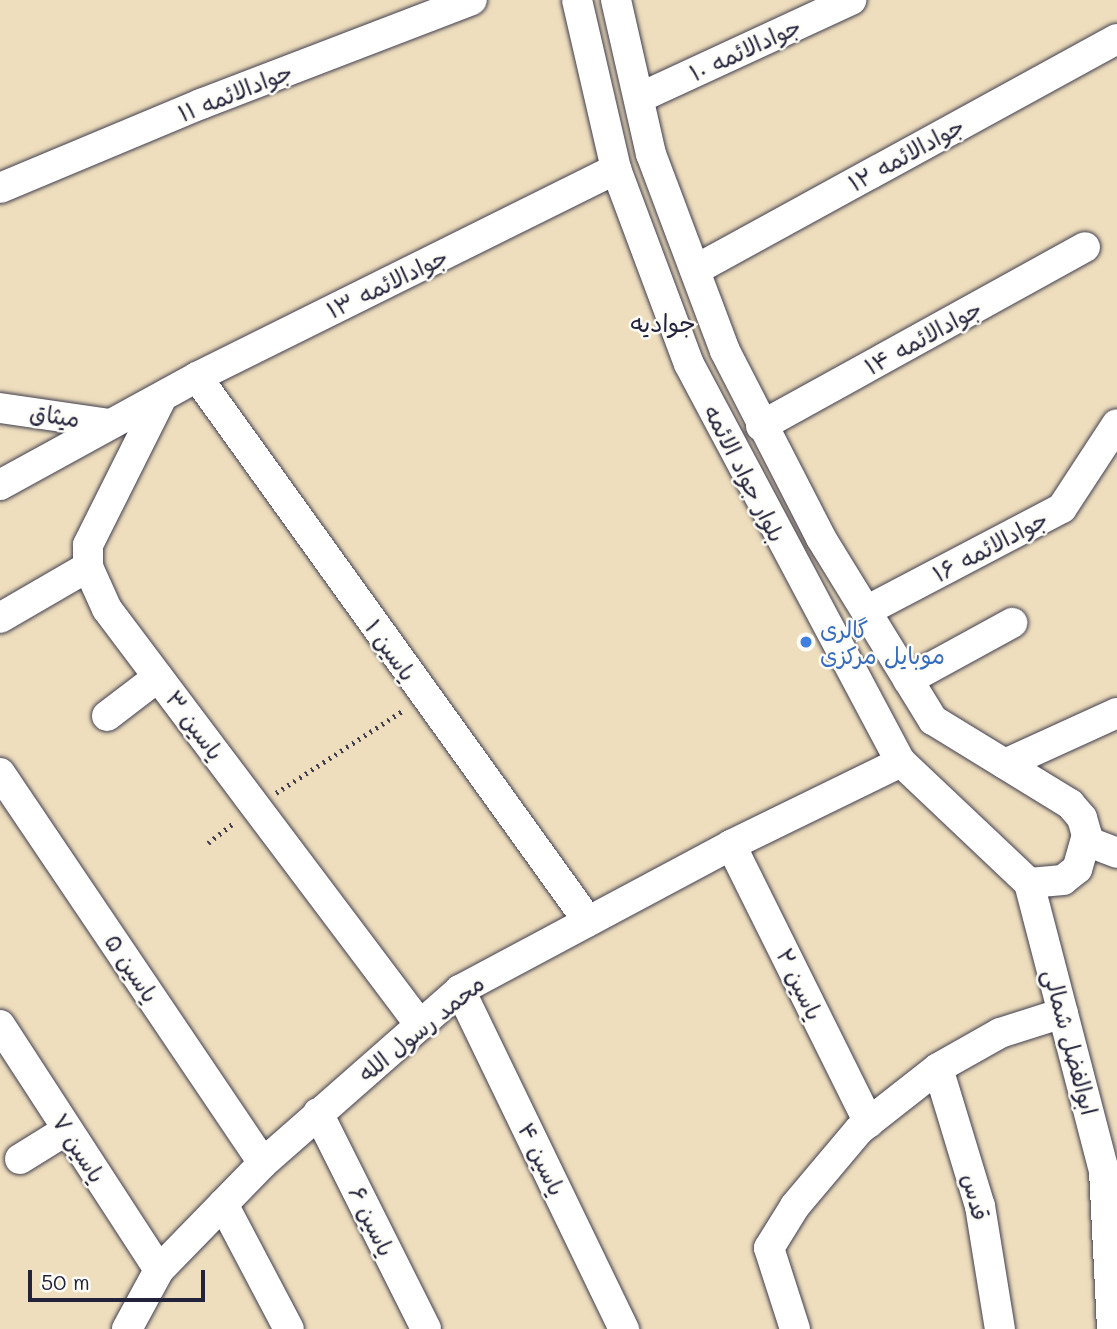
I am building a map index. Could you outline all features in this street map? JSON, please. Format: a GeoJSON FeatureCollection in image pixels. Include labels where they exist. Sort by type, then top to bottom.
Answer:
{"type":"FeatureCollection","features":[{"type":"Feature","properties":{"kind":"street","name":"جوادالائمه ۱۱"},"geometry":{"type":"LineString","coordinates":[[0,188],[201,104],[472,0]]}},
{"type":"Feature","properties":{"kind":"street","name":"بلوار جواد الائمه"},"geometry":{"type":"LineString","coordinates":[[578,0],[616,169],[689,363],[901,762],[1028,883]]}},
{"type":"Feature","properties":{"kind":"street","name":"بلوار جواد الائمه"},"geometry":{"type":"LineString","coordinates":[[616,0],[652,154],[725,351],[761,426],[866,611],[933,720],[1070,804],[1082,818],[1086,841]]}},
{"type":"Feature","properties":{"kind":"street","name":"جوادالائمه ۱۰"},"geometry":{"type":"LineString","coordinates":[[639,98],[851,0]]}},
{"type":"Feature","properties":{"kind":"street","name":"جوادالائمه ۱۲"},"geometry":{"type":"LineString","coordinates":[[695,270],[1117,38]]}},
{"type":"Feature","properties":{"kind":"street","name":"جوادالائمه ۱۳"},"geometry":{"type":"LineString","coordinates":[[0,485],[110,424],[160,401],[197,377],[616,169]]}},
{"type":"Feature","properties":{"kind":"street","name":"جوادالائمه ۱۴"},"geometry":{"type":"LineString","coordinates":[[761,426],[1085,247]]}},
{"type":"Feature","properties":{"kind":"street","name":"یاسین ۱"},"geometry":{"type":"LineString","coordinates":[[197,377],[588,920]]}},
{"type":"Feature","properties":{"kind":"street"},"geometry":{"type":"LineString","coordinates":[[0,618],[88,567],[88,545],[160,401]]}},
{"type":"Feature","properties":{"kind":"street","name":"میثاق"},"geometry":{"type":"LineString","coordinates":[[0,408],[110,424]]}},
{"type":"Feature","properties":{"kind":"street","name":"جوادالائمه ۱۶"},"geometry":{"type":"LineString","coordinates":[[866,611],[1062,508],[1117,424]]}},
{"type":"Feature","properties":{"kind":"street","name":"یاسین ۳"},"geometry":{"type":"LineString","coordinates":[[88,567],[107,609],[420,1025]]}},
{"type":"Feature","properties":{"kind":"street"},"geometry":{"type":"LineString","coordinates":[[908,680],[1012,622]]}},
{"type":"Feature","properties":{"kind":"street"},"geometry":{"type":"LineString","coordinates":[[107,716],[158,677]]}},
{"type":"Feature","properties":{"kind":"street"},"geometry":{"type":"LineString","coordinates":[[1005,764],[1117,713]]}},
{"type":"Feature","properties":{"kind":"street","name":"محمد رسول الله"},"geometry":{"type":"LineString","coordinates":[[127,1329],[159,1270],[263,1163],[460,990],[731,845],[901,762]]}},
{"type":"Feature","properties":{"kind":"street","name":"یاسین ۵"},"geometry":{"type":"LineString","coordinates":[[0,773],[263,1163]]}},
{"type":"Feature","properties":{"kind":"street"},"geometry":{"type":"LineString","coordinates":[[1028,883],[1063,880],[1077,869],[1086,841],[1117,853]]}},
{"type":"Feature","properties":{"kind":"street","name":"یاسین ۲"},"geometry":{"type":"LineString","coordinates":[[731,845],[869,1123]]}},
{"type":"Feature","properties":{"kind":"street","name":"ابوالفضل شمالی"},"geometry":{"type":"LineString","coordinates":[[1028,883],[1111,1184],[1113,1316]]}},
{"type":"Feature","properties":{"kind":"street","name":"یاسین ۴"},"geometry":{"type":"LineString","coordinates":[[460,990],[624,1329]]}},
{"type":"Feature","properties":{"kind":"street"},"geometry":{"type":"LineString","coordinates":[[795,1329],[769,1248],[795,1206],[869,1123],[938,1068],[1000,1033],[1063,1013]]}},
{"type":"Feature","properties":{"kind":"street","name":"یاسین ۷"},"geometry":{"type":"LineString","coordinates":[[0,1025],[159,1270]]}},
{"type":"Feature","properties":{"kind":"street","name":"قدس"},"geometry":{"type":"LineString","coordinates":[[938,1068],[980,1206],[1000,1329]]}},
{"type":"Feature","properties":{"kind":"street","name":"یاسین ۶"},"geometry":{"type":"LineString","coordinates":[[318,1113],[426,1329]]}},
{"type":"Feature","properties":{"kind":"street"},"geometry":{"type":"LineString","coordinates":[[20,1159],[67,1130]]}},
{"type":"Feature","properties":{"kind":"street"},"geometry":{"type":"LineString","coordinates":[[223,1204],[289,1329]]}},
{"type":"Feature","properties":{"kind":"path"},"geometry":{"type":"LineString","coordinates":[[208,843],[257,806],[425,696]]}},
{"type":"Feature","properties":{"kind":"place","name":"گالری موبایل مرکزی"},"geometry":{"type":"Point","coordinates":[806,642]}},
{"type":"Feature","properties":{"kind":"district","name":"جوادیه"},"geometry":{"type":"Point","coordinates":[663,323]}}]}
